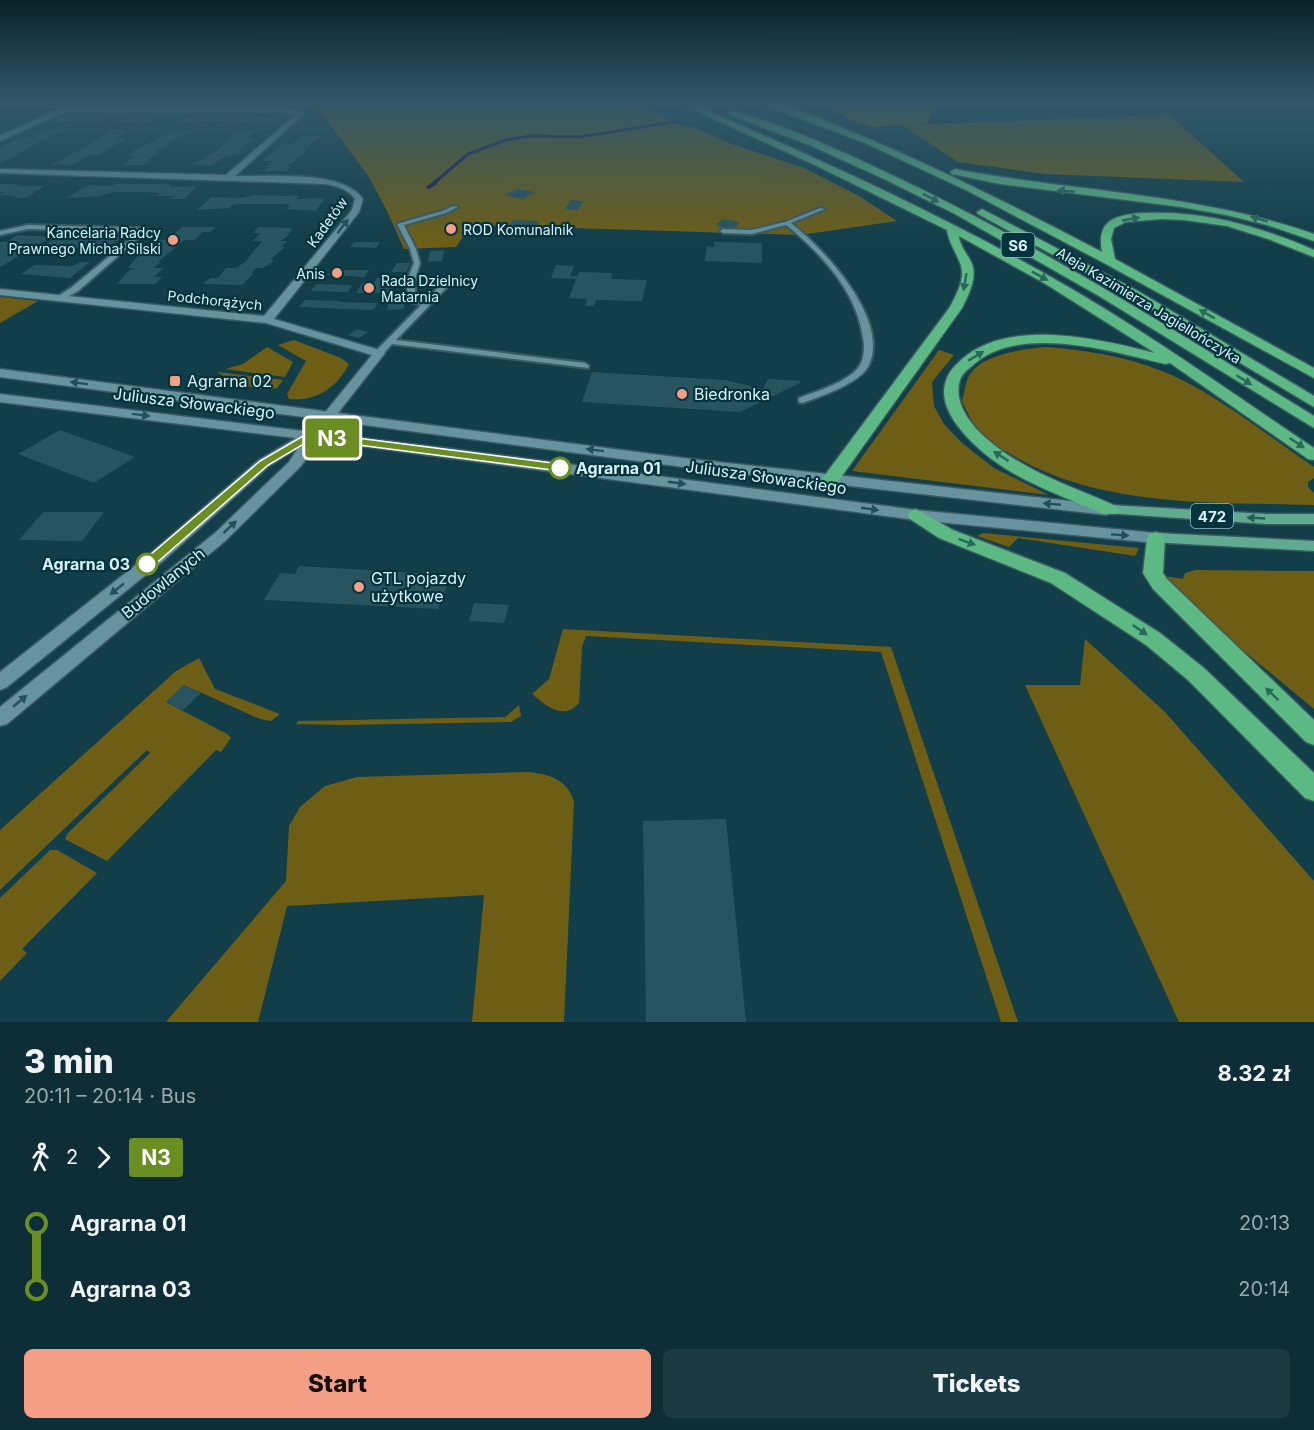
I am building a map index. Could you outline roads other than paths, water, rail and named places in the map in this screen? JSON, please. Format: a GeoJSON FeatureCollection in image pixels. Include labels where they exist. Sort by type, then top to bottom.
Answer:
{"type":"FeatureCollection","features":[{"type":"Feature","properties":{"kind":"highway"},"geometry":{"type":"LineString","coordinates":[[788,150],[848,176],[952,228],[1049,281],[1123,326],[1314,455]]}},
{"type":"Feature","properties":{"kind":"highway","name":"Aleja Kazimierza Jagiellończyka"},"geometry":{"type":"LineString","coordinates":[[829,150],[878,171],[966,216],[1114,299],[1314,423]]}},
{"type":"Feature","properties":{"kind":"highway","name":"Aleja Kazimierza Jagiellończyka"},"geometry":{"type":"LineString","coordinates":[[850,150],[970,206],[1134,294],[1314,402]]}},
{"type":"Feature","properties":{"kind":"highway"},"geometry":{"type":"LineString","coordinates":[[885,150],[968,187],[1109,260],[1314,374]]}},
{"type":"Feature","properties":{"kind":"highway"},"geometry":{"type":"LineString","coordinates":[[890,152],[955,172],[1015,184],[1150,198],[1228,211],[1276,224],[1314,238]]}},
{"type":"Feature","properties":{"kind":"highway"},"geometry":{"type":"LineString","coordinates":[[1109,260],[1105,235],[1108,228],[1122,220],[1149,216],[1191,217],[1233,225],[1284,240],[1314,254]]}},
{"type":"Feature","properties":{"kind":"highway"},"geometry":{"type":"LineString","coordinates":[[831,479],[956,308],[966,286],[967,267],[954,243],[952,228]]}},
{"type":"Feature","properties":{"kind":"highway"},"geometry":{"type":"LineString","coordinates":[[1110,510],[1039,478],[993,452],[969,431],[958,415],[950,391],[953,378],[976,354],[998,346],[1044,340],[1113,348],[1178,364]]}},
{"type":"Feature","properties":{"kind":"highway"},"geometry":{"type":"LineString","coordinates":[[915,515],[946,534],[1058,578],[1153,639],[1196,674],[1314,790]]}},
{"type":"Feature","properties":{"kind":"highway"},"geometry":{"type":"LineString","coordinates":[[1156,538],[1154,573],[1160,585],[1314,735]]}},
{"type":"Feature","properties":{"kind":"main road"},"geometry":{"type":"LineString","coordinates":[[229,177],[260,150]]}},
{"type":"Feature","properties":{"kind":"main road","name":"Kadetów"},"geometry":{"type":"LineString","coordinates":[[0,171],[229,177],[324,182],[347,187],[359,199],[356,210],[267,320]]}},
{"type":"Feature","properties":{"kind":"main road","name":"Podchorążych"},"geometry":{"type":"LineString","coordinates":[[0,292],[267,320],[379,353]]}},
{"type":"Feature","properties":{"kind":"main road"},"geometry":{"type":"LineString","coordinates":[[329,415],[379,353]]}},
{"type":"Feature","properties":{"kind":"main road","name":"Juliusza Słowackiego"},"geometry":{"type":"LineString","coordinates":[[0,373],[992,499],[1110,510],[1267,519],[1314,519]]}},
{"type":"Feature","properties":{"kind":"main road","name":"Juliusza Słowackiego"},"geometry":{"type":"LineString","coordinates":[[0,398],[310,435],[915,515],[1156,538],[1314,546]]}},
{"type":"Feature","properties":{"kind":"main road","name":"Budowlanych"},"geometry":{"type":"LineString","coordinates":[[0,682],[157,557],[264,463],[310,435],[329,415]]}},
{"type":"Feature","properties":{"kind":"main road","name":"Budowlanych"},"geometry":{"type":"LineString","coordinates":[[0,718],[220,537],[302,456],[310,435]]}},
{"type":"Feature","properties":{"kind":"lane"},"geometry":{"type":"LineString","coordinates":[[427,304],[414,302],[410,282],[417,263],[413,249],[400,224],[455,207]]}},
{"type":"Feature","properties":{"kind":"lane"},"geometry":{"type":"LineString","coordinates":[[723,231],[752,232],[787,223],[822,209]]}},
{"type":"Feature","properties":{"kind":"lane"},"geometry":{"type":"LineString","coordinates":[[787,223],[804,235],[856,299],[868,333],[864,364],[855,375],[802,400]]}},
{"type":"Feature","properties":{"kind":"lane"},"geometry":{"type":"LineString","coordinates":[[0,233],[28,227],[145,230],[60,299]]}},
{"type":"Feature","properties":{"kind":"lane"},"geometry":{"type":"LineString","coordinates":[[379,353],[447,283]]}},
{"type":"Feature","properties":{"kind":"lane"},"geometry":{"type":"LineString","coordinates":[[392,342],[585,366]]}},
{"type":"Feature","properties":{"kind":"waterway"},"geometry":{"type":"LineString","coordinates":[[434,183],[468,154],[480,150]]}},
{"type":"Feature","properties":{"kind":"waterway"},"geometry":{"type":"LineString","coordinates":[[429,187],[436,182]]}},
{"type":"Feature","properties":{"kind":"place","name":"ROD Komunalnik"},"geometry":{"type":"Point","coordinates":[451,229]}},
{"type":"Feature","properties":{"kind":"place","name":"Kancelaria Radcy Prawnego Michał Silski"},"geometry":{"type":"Point","coordinates":[173,240]}},
{"type":"Feature","properties":{"kind":"place","name":"Anis"},"geometry":{"type":"Point","coordinates":[337,273]}},
{"type":"Feature","properties":{"kind":"place","name":"Rada Dzielnicy Matarnia"},"geometry":{"type":"Point","coordinates":[369,288]}},
{"type":"Feature","properties":{"kind":"place","name":"Agrarna 02"},"geometry":{"type":"Point","coordinates":[175,381]}},
{"type":"Feature","properties":{"kind":"place","name":"Biedronka"},"geometry":{"type":"Point","coordinates":[682,394]}},
{"type":"Feature","properties":{"kind":"place","name":"Agrarna 01"},"geometry":{"type":"Point","coordinates":[560,468]}},
{"type":"Feature","properties":{"kind":"place","name":"Agrarna 03"},"geometry":{"type":"Point","coordinates":[147,564]}},
{"type":"Feature","properties":{"kind":"place","name":"GTL pojazdy użytkowe"},"geometry":{"type":"Point","coordinates":[359,587]}}]}
